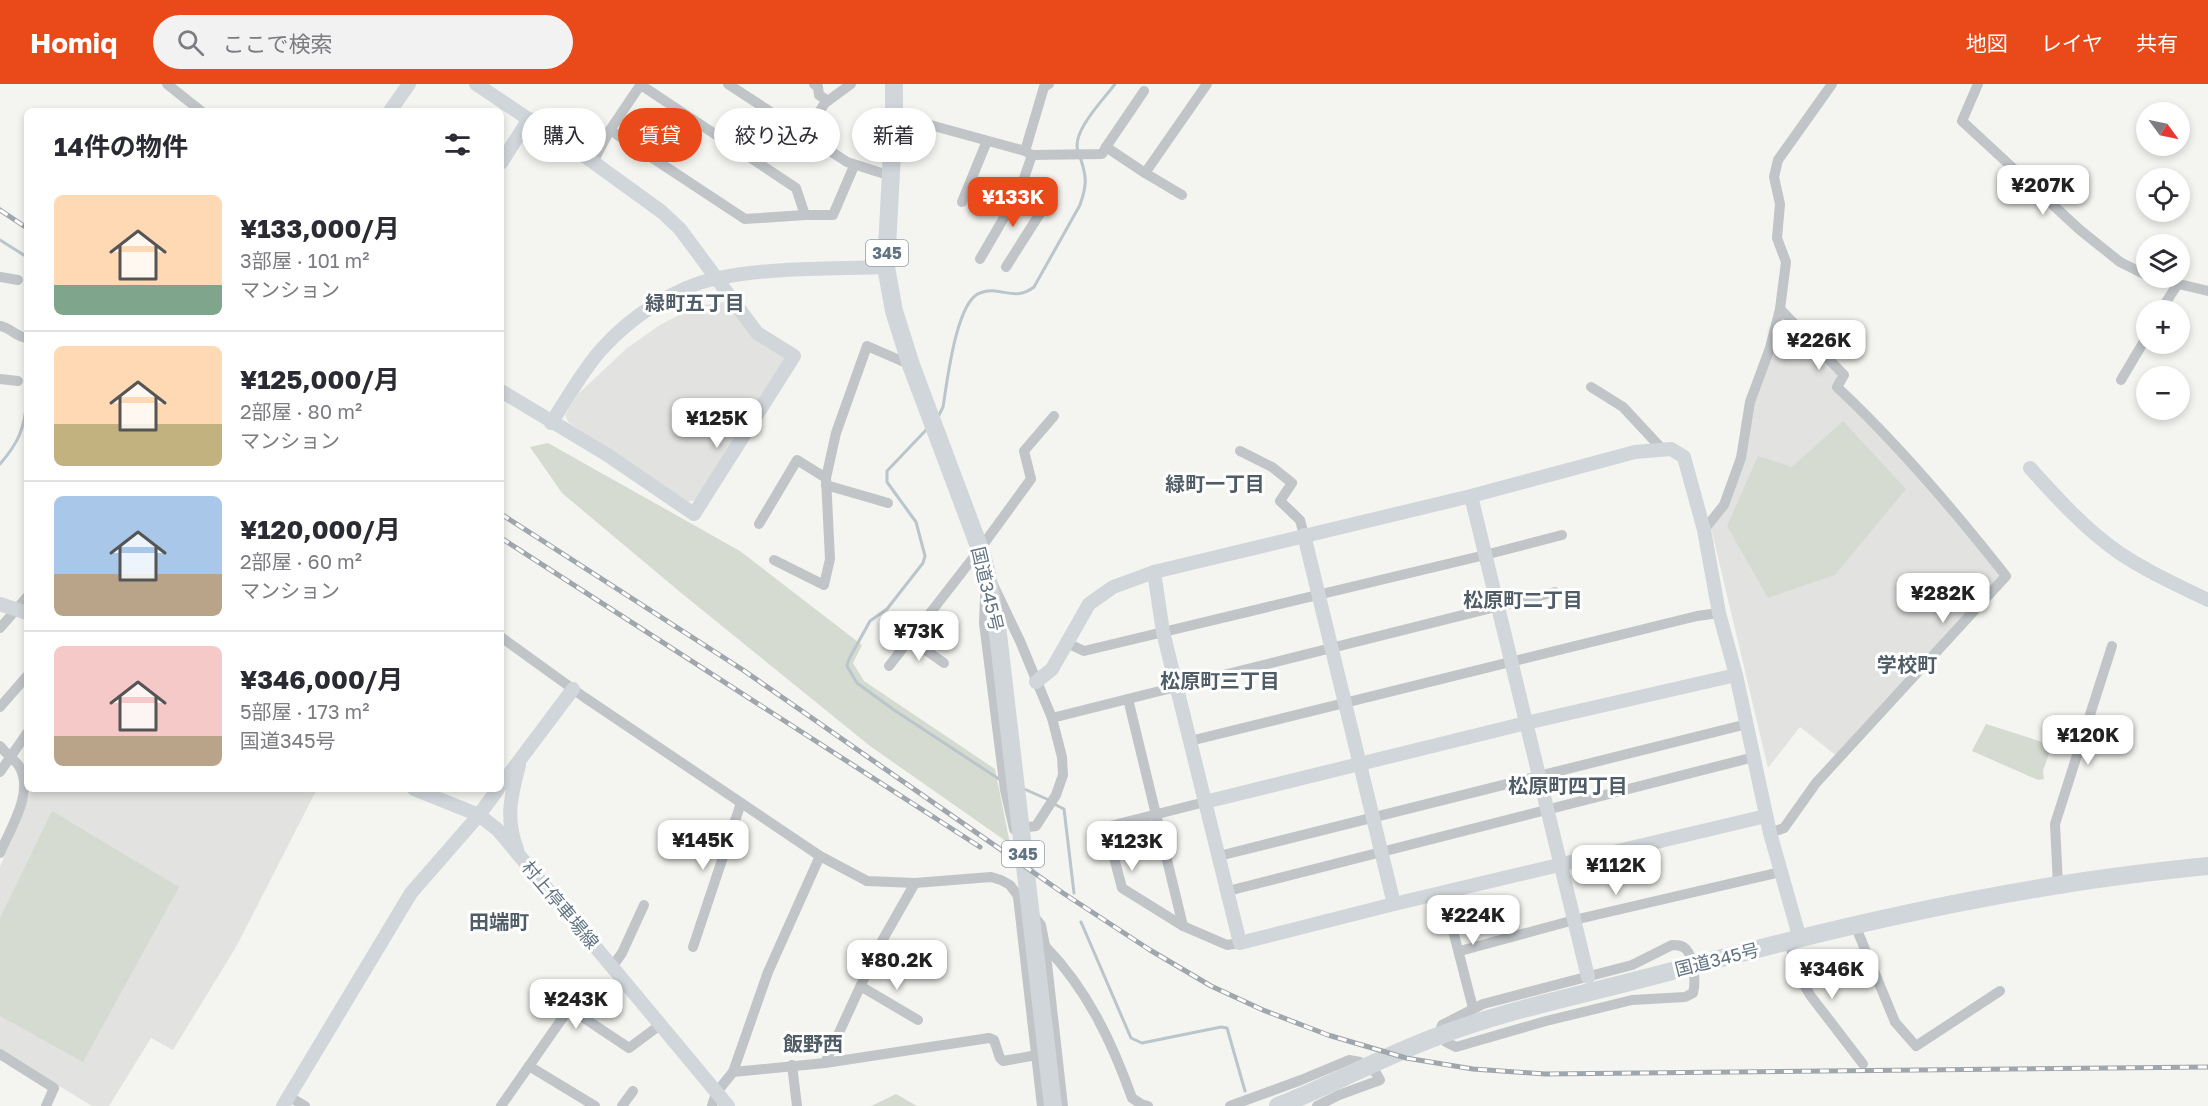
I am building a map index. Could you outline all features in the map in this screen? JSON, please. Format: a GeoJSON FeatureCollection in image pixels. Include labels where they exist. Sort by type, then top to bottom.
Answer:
{"type":"FeatureCollection","features":[{"type":"Feature","properties":{"kind":"highway","name":"国道345号"},"geometry":{"type":"LineString","coordinates":[[894,84],[894,108]]}},
{"type":"Feature","properties":{"kind":"highway","name":"国道345号"},"geometry":{"type":"LineString","coordinates":[[892,162],[886,267],[898,328],[980,549],[998,633],[1053,1106]]}},
{"type":"Feature","properties":{"kind":"highway","name":"国道345号"},"geometry":{"type":"LineString","coordinates":[[1278,1106],[1432,1038],[1479,1014],[1692,966],[1856,925],[2058,885],[2208,866]]}},
{"type":"Feature","properties":{"kind":"street"},"geometry":{"type":"LineString","coordinates":[[167,84],[197,108]]}},
{"type":"Feature","properties":{"kind":"street"},"geometry":{"type":"LineString","coordinates":[[392,108],[409,84]]}},
{"type":"Feature","properties":{"kind":"street"},"geometry":{"type":"LineString","coordinates":[[476,84],[522,114]]}},
{"type":"Feature","properties":{"kind":"street"},"geometry":{"type":"LineString","coordinates":[[728,84],[764,108]]}},
{"type":"Feature","properties":{"kind":"street"},"geometry":{"type":"LineString","coordinates":[[814,84],[818,87],[819,95],[828,101]]}},
{"type":"Feature","properties":{"kind":"street"},"geometry":{"type":"LineString","coordinates":[[823,108],[828,101],[851,84]]}},
{"type":"Feature","properties":{"kind":"street"},"geometry":{"type":"LineString","coordinates":[[980,259],[1020,190],[1044,87],[1049,84]]}},
{"type":"Feature","properties":{"kind":"street"},"geometry":{"type":"LineString","coordinates":[[1145,173],[1207,84]]}},
{"type":"Feature","properties":{"kind":"street"},"geometry":{"type":"LineString","coordinates":[[1704,530],[1724,505],[1741,458],[1750,402],[1770,348],[1780,309],[1786,262],[1777,238],[1780,204],[1774,177],[1778,160],[1832,84]]}},
{"type":"Feature","properties":{"kind":"street"},"geometry":{"type":"LineString","coordinates":[[1978,84],[1962,121],[2079,230],[2120,262],[2136,270]]}},
{"type":"Feature","properties":{"kind":"street"},"geometry":{"type":"LineString","coordinates":[[606,138],[641,85],[796,188],[805,215]]}},
{"type":"Feature","properties":{"kind":"street"},"geometry":{"type":"LineString","coordinates":[[936,127],[1029,153],[1102,154],[1144,92]]}},
{"type":"Feature","properties":{"kind":"street"},"geometry":{"type":"LineString","coordinates":[[504,158],[522,130]]}},
{"type":"Feature","properties":{"kind":"street"},"geometry":{"type":"LineString","coordinates":[[610,130],[745,219],[833,215],[854,166]]}},
{"type":"Feature","properties":{"kind":"street"},"geometry":{"type":"LineString","coordinates":[[962,202],[987,141]]}},
{"type":"Feature","properties":{"kind":"street"},"geometry":{"type":"LineString","coordinates":[[1106,147],[1182,195]]}},
{"type":"Feature","properties":{"kind":"street"},"geometry":{"type":"LineString","coordinates":[[840,157],[854,166],[891,176]]}},
{"type":"Feature","properties":{"kind":"street"},"geometry":{"type":"LineString","coordinates":[[504,393],[606,454],[694,514],[794,356],[757,333],[718,278],[680,230],[662,212],[593,162]]}},
{"type":"Feature","properties":{"kind":"street"},"geometry":{"type":"LineString","coordinates":[[1006,267],[1044,207],[1020,190]]}},
{"type":"Feature","properties":{"kind":"street"},"geometry":{"type":"LineString","coordinates":[[551,423],[584,371],[617,334],[657,304],[692,287],[718,278],[800,270],[886,267]]}},
{"type":"Feature","properties":{"kind":"street"},"geometry":{"type":"LineString","coordinates":[[0,277],[18,280]]}},
{"type":"Feature","properties":{"kind":"street"},"geometry":{"type":"LineString","coordinates":[[2190,288],[2208,291]]}},
{"type":"Feature","properties":{"kind":"street"},"geometry":{"type":"LineString","coordinates":[[1770,833],[1784,828],[1816,783],[2006,576],[1961,519],[1867,415],[1837,387],[1844,375],[1780,309]]}},
{"type":"Feature","properties":{"kind":"street"},"geometry":{"type":"LineString","coordinates":[[0,326],[9,328],[20,338],[24,339]]}},
{"type":"Feature","properties":{"kind":"street"},"geometry":{"type":"LineString","coordinates":[[774,560],[824,585],[830,559],[826,481],[836,433],[867,346],[911,365]]}},
{"type":"Feature","properties":{"kind":"street"},"geometry":{"type":"LineString","coordinates":[[2121,380],[2136,354]]}},
{"type":"Feature","properties":{"kind":"street"},"geometry":{"type":"LineString","coordinates":[[0,379],[18,381]]}},
{"type":"Feature","properties":{"kind":"street"},"geometry":{"type":"LineString","coordinates":[[1591,387],[1623,407],[1663,450]]}},
{"type":"Feature","properties":{"kind":"street"},"geometry":{"type":"LineString","coordinates":[[889,666],[1031,479],[1024,450],[1054,416]]}},
{"type":"Feature","properties":{"kind":"street"},"geometry":{"type":"LineString","coordinates":[[1036,682],[1052,669],[1089,604],[1113,587],[1154,572],[1471,496],[1635,452],[1671,449],[1684,457],[1704,530],[1719,613],[1736,675],[1780,872],[1800,978],[1810,995],[1863,1064]]}},
{"type":"Feature","properties":{"kind":"street"},"geometry":{"type":"LineString","coordinates":[[1240,451],[1272,467],[1292,483],[1281,501],[1300,520],[1394,904]]}},
{"type":"Feature","properties":{"kind":"street"},"geometry":{"type":"LineString","coordinates":[[759,524],[797,460],[826,481],[888,503]]}},
{"type":"Feature","properties":{"kind":"street"},"geometry":{"type":"LineString","coordinates":[[2030,468],[2076,517],[2116,551],[2140,567],[2208,600]]}},
{"type":"Feature","properties":{"kind":"street"},"geometry":{"type":"LineString","coordinates":[[1471,496],[1588,977]]}},
{"type":"Feature","properties":{"kind":"street"},"geometry":{"type":"LineString","coordinates":[[1067,643],[1084,651],[1562,535]]}},
{"type":"Feature","properties":{"kind":"street"},"geometry":{"type":"LineString","coordinates":[[986,570],[1020,641],[1052,718],[1062,757],[1063,775],[1056,795],[1036,826],[1014,829],[1005,790],[984,623],[986,570]]}},
{"type":"Feature","properties":{"kind":"street"},"geometry":{"type":"LineString","coordinates":[[1154,572],[1163,632],[1240,943]]}},
{"type":"Feature","properties":{"kind":"street"},"geometry":{"type":"LineString","coordinates":[[1052,718],[1555,592]]}},
{"type":"Feature","properties":{"kind":"street"},"geometry":{"type":"LineString","coordinates":[[0,604],[22,611]]}},
{"type":"Feature","properties":{"kind":"street"},"geometry":{"type":"LineString","coordinates":[[0,628],[22,611]]}},
{"type":"Feature","properties":{"kind":"street"},"geometry":{"type":"LineString","coordinates":[[1190,741],[1511,661],[1697,616],[1719,613]]}},
{"type":"Feature","properties":{"kind":"street"},"geometry":{"type":"LineString","coordinates":[[910,639],[944,663]]}},
{"type":"Feature","properties":{"kind":"street"},"geometry":{"type":"LineString","coordinates":[[504,640],[820,856],[867,882],[915,883],[991,877],[1010,885],[1041,925],[1063,1106]]}},
{"type":"Feature","properties":{"kind":"street"},"geometry":{"type":"LineString","coordinates":[[2058,885],[2055,824],[2112,646]]}},
{"type":"Feature","properties":{"kind":"street"},"geometry":{"type":"LineString","coordinates":[[1736,675],[1526,723],[1106,827],[1122,888],[1183,926],[1227,945],[1766,816]]}},
{"type":"Feature","properties":{"kind":"street"},"geometry":{"type":"LineString","coordinates":[[0,707],[24,679]]}},
{"type":"Feature","properties":{"kind":"street"},"geometry":{"type":"LineString","coordinates":[[504,781],[573,689]]}},
{"type":"Feature","properties":{"kind":"street"},"geometry":{"type":"LineString","coordinates":[[1128,699],[1183,926]]}},
{"type":"Feature","properties":{"kind":"street"},"geometry":{"type":"LineString","coordinates":[[1219,856],[1746,724]]}},
{"type":"Feature","properties":{"kind":"street"},"geometry":{"type":"LineString","coordinates":[[0,772],[24,737]]}},
{"type":"Feature","properties":{"kind":"street"},"geometry":{"type":"LineString","coordinates":[[0,746],[9,758],[17,763],[24,776]]}},
{"type":"Feature","properties":{"kind":"street"},"geometry":{"type":"LineString","coordinates":[[520,856],[510,826],[511,795],[522,757]]}},
{"type":"Feature","properties":{"kind":"street"},"geometry":{"type":"LineString","coordinates":[[1228,891],[1754,757]]}},
{"type":"Feature","properties":{"kind":"street"},"geometry":{"type":"LineString","coordinates":[[0,851],[25,792]]}},
{"type":"Feature","properties":{"kind":"street"},"geometry":{"type":"LineString","coordinates":[[422,792],[479,814]]}},
{"type":"Feature","properties":{"kind":"street"},"geometry":{"type":"LineString","coordinates":[[305,1106],[286,1101],[411,893],[496,792]]}},
{"type":"Feature","properties":{"kind":"street"},"geometry":{"type":"LineString","coordinates":[[693,947],[741,803]]}},
{"type":"Feature","properties":{"kind":"street","name":"村上停車場線"},"geometry":{"type":"LineString","coordinates":[[479,814],[498,830],[660,1025],[714,1100],[728,1106]]}},
{"type":"Feature","properties":{"kind":"street"},"geometry":{"type":"LineString","coordinates":[[714,1100],[733,1072],[768,972],[820,856]]}},
{"type":"Feature","properties":{"kind":"street"},"geometry":{"type":"LineString","coordinates":[[1460,951],[1574,920],[1780,872]]}},
{"type":"Feature","properties":{"kind":"street"},"geometry":{"type":"LineString","coordinates":[[825,1063],[878,948],[915,883]]}},
{"type":"Feature","properties":{"kind":"street"},"geometry":{"type":"LineString","coordinates":[[1443,892],[1479,1014]]}},
{"type":"Feature","properties":{"kind":"street"},"geometry":{"type":"LineString","coordinates":[[1018,896],[1042,1106]]}},
{"type":"Feature","properties":{"kind":"street"},"geometry":{"type":"LineString","coordinates":[[612,967],[622,953],[644,905]]}},
{"type":"Feature","properties":{"kind":"street"},"geometry":{"type":"LineString","coordinates":[[1856,925],[1895,1022],[1916,1046],[2000,991]]}},
{"type":"Feature","properties":{"kind":"street"},"geometry":{"type":"LineString","coordinates":[[1672,945],[1685,948],[1689,953],[1694,989],[1693,993],[1685,997],[1632,1000],[1546,1021],[1456,1047],[1446,1042],[1442,1025],[1588,977],[1632,965],[1672,945]]}},
{"type":"Feature","properties":{"kind":"street"},"geometry":{"type":"LineString","coordinates":[[1045,946],[1072,976],[1106,1032],[1132,1098],[1148,1106]]}},
{"type":"Feature","properties":{"kind":"street"},"geometry":{"type":"LineString","coordinates":[[862,987],[918,1020]]}},
{"type":"Feature","properties":{"kind":"street"},"geometry":{"type":"LineString","coordinates":[[501,1106],[566,1013],[572,1010],[629,1048],[660,1025]]}},
{"type":"Feature","properties":{"kind":"street"},"geometry":{"type":"LineString","coordinates":[[733,1072],[825,1063],[988,1038],[994,1040],[1003,1061],[1037,1056]]}},
{"type":"Feature","properties":{"kind":"street"},"geometry":{"type":"LineString","coordinates":[[0,1054],[54,1089],[46,1106]]}},
{"type":"Feature","properties":{"kind":"street"},"geometry":{"type":"LineString","coordinates":[[1230,1106],[1290,1085],[1349,1060],[1360,1062],[1376,1073],[1380,1080],[1317,1106]]}},
{"type":"Feature","properties":{"kind":"street"},"geometry":{"type":"LineString","coordinates":[[792,1065],[797,1106]]}},
{"type":"Feature","properties":{"kind":"street"},"geometry":{"type":"LineString","coordinates":[[529,1066],[595,1106]]}},
{"type":"Feature","properties":{"kind":"street"},"geometry":{"type":"LineString","coordinates":[[622,1106],[633,1091]]}},
{"type":"Feature","properties":{"kind":"shaded area"},"geometry":{"type":"Polygon","coordinates":[[[726,302],[784,357],[785,362],[695,500],[687,502],[568,422],[565,415],[578,394],[627,348],[660,325],[696,306],[726,302]]]}},
{"type":"Feature","properties":{"kind":"shaded area"},"geometry":{"type":"Polygon","coordinates":[[[1781,320],[1786,320],[1837,373],[1837,381],[1876,431],[1953,515],[2002,575],[1838,757],[1800,727],[1768,768],[1711,528],[1721,514],[1751,409],[1781,320]]]}},
{"type":"Feature","properties":{"kind":"shaded area"},"geometry":{"type":"Polygon","coordinates":[[[1843,421],[1906,489],[1835,575],[1768,598],[1727,526],[1758,456],[1792,467],[1843,421]]]}},
{"type":"Feature","properties":{"kind":"shaded area"},"geometry":{"type":"Polygon","coordinates":[[[548,443],[740,551],[862,645],[853,663],[864,681],[995,769],[1010,844],[870,746],[562,493],[530,447],[548,443]]]}},
{"type":"Feature","properties":{"kind":"shaded area"},"geometry":{"type":"Polygon","coordinates":[[[1986,724],[2052,745],[2043,771],[2044,779],[2038,780],[1972,751],[1986,724]]]}},
{"type":"Feature","properties":{"kind":"shaded area"},"geometry":{"type":"Polygon","coordinates":[[[30,792],[315,792],[236,947],[173,1050],[151,1038],[109,1106],[92,1106],[0,1050],[0,867],[30,792]]]}},
{"type":"Feature","properties":{"kind":"shaded area"},"geometry":{"type":"Polygon","coordinates":[[[52,811],[179,887],[83,1062],[0,1016],[0,918],[52,811]]]}},
{"type":"Feature","properties":{"kind":"shaded area"},"geometry":{"type":"Polygon","coordinates":[[[896,1094],[917,1106],[871,1106],[896,1094]]]}},
{"type":"Feature","properties":{"kind":"waterway"},"geometry":{"type":"LineString","coordinates":[[1078,151],[1077,143],[1084,125],[1115,84]]}},
{"type":"Feature","properties":{"kind":"waterway"},"geometry":{"type":"LineString","coordinates":[[938,417],[943,407],[954,344],[965,311],[972,299],[980,293],[994,291],[1020,294],[1034,287],[1080,205],[1085,181],[1080,157]]}},
{"type":"Feature","properties":{"kind":"waterway"},"geometry":{"type":"LineString","coordinates":[[0,240],[24,255]]}},
{"type":"Feature","properties":{"kind":"waterway"},"geometry":{"type":"LineString","coordinates":[[0,464],[20,435],[24,420]]}},
{"type":"Feature","properties":{"kind":"waterway"},"geometry":{"type":"LineString","coordinates":[[927,429],[887,471],[887,482],[916,522],[925,556],[923,563],[887,609],[870,621],[847,666],[857,683],[1002,781]]}},
{"type":"Feature","properties":{"kind":"waterway"},"geometry":{"type":"LineString","coordinates":[[1022,788],[1049,800]]}},
{"type":"Feature","properties":{"kind":"waterway"},"geometry":{"type":"LineString","coordinates":[[1054,804],[1064,809],[1074,893]]}},
{"type":"Feature","properties":{"kind":"waterway"},"geometry":{"type":"LineString","coordinates":[[1081,922],[1131,1038],[1142,1043],[1221,1027],[1227,1028],[1245,1091]]}},
{"type":"Feature","properties":{"kind":"railway"},"geometry":{"type":"LineString","coordinates":[[0,210],[24,226]]}},
{"type":"Feature","properties":{"kind":"railway"},"geometry":{"type":"LineString","coordinates":[[504,516],[743,670],[1063,893],[1150,950],[1211,986],[1263,1010],[1328,1035],[1406,1058],[1473,1069],[1545,1074],[2208,1067]]}},
{"type":"Feature","properties":{"kind":"railway"},"geometry":{"type":"LineString","coordinates":[[504,540],[980,847]]}},
{"type":"Feature","properties":{"kind":"district","name":"緑町五丁目"},"geometry":{"type":"Point","coordinates":[695,303]}},
{"type":"Feature","properties":{"kind":"district","name":"緑町一丁目"},"geometry":{"type":"Point","coordinates":[1215,484]}},
{"type":"Feature","properties":{"kind":"district","name":"松原町二丁目"},"geometry":{"type":"Point","coordinates":[1523,600]}},
{"type":"Feature","properties":{"kind":"district","name":"学校町"},"geometry":{"type":"Point","coordinates":[1907,665]}},
{"type":"Feature","properties":{"kind":"district","name":"松原町三丁目"},"geometry":{"type":"Point","coordinates":[1220,681]}},
{"type":"Feature","properties":{"kind":"district","name":"松原町四丁目"},"geometry":{"type":"Point","coordinates":[1568,786]}},
{"type":"Feature","properties":{"kind":"district","name":"田端町"},"geometry":{"type":"Point","coordinates":[499,922]}},
{"type":"Feature","properties":{"kind":"district","name":"飯野西"},"geometry":{"type":"Point","coordinates":[813,1044]}}]}
